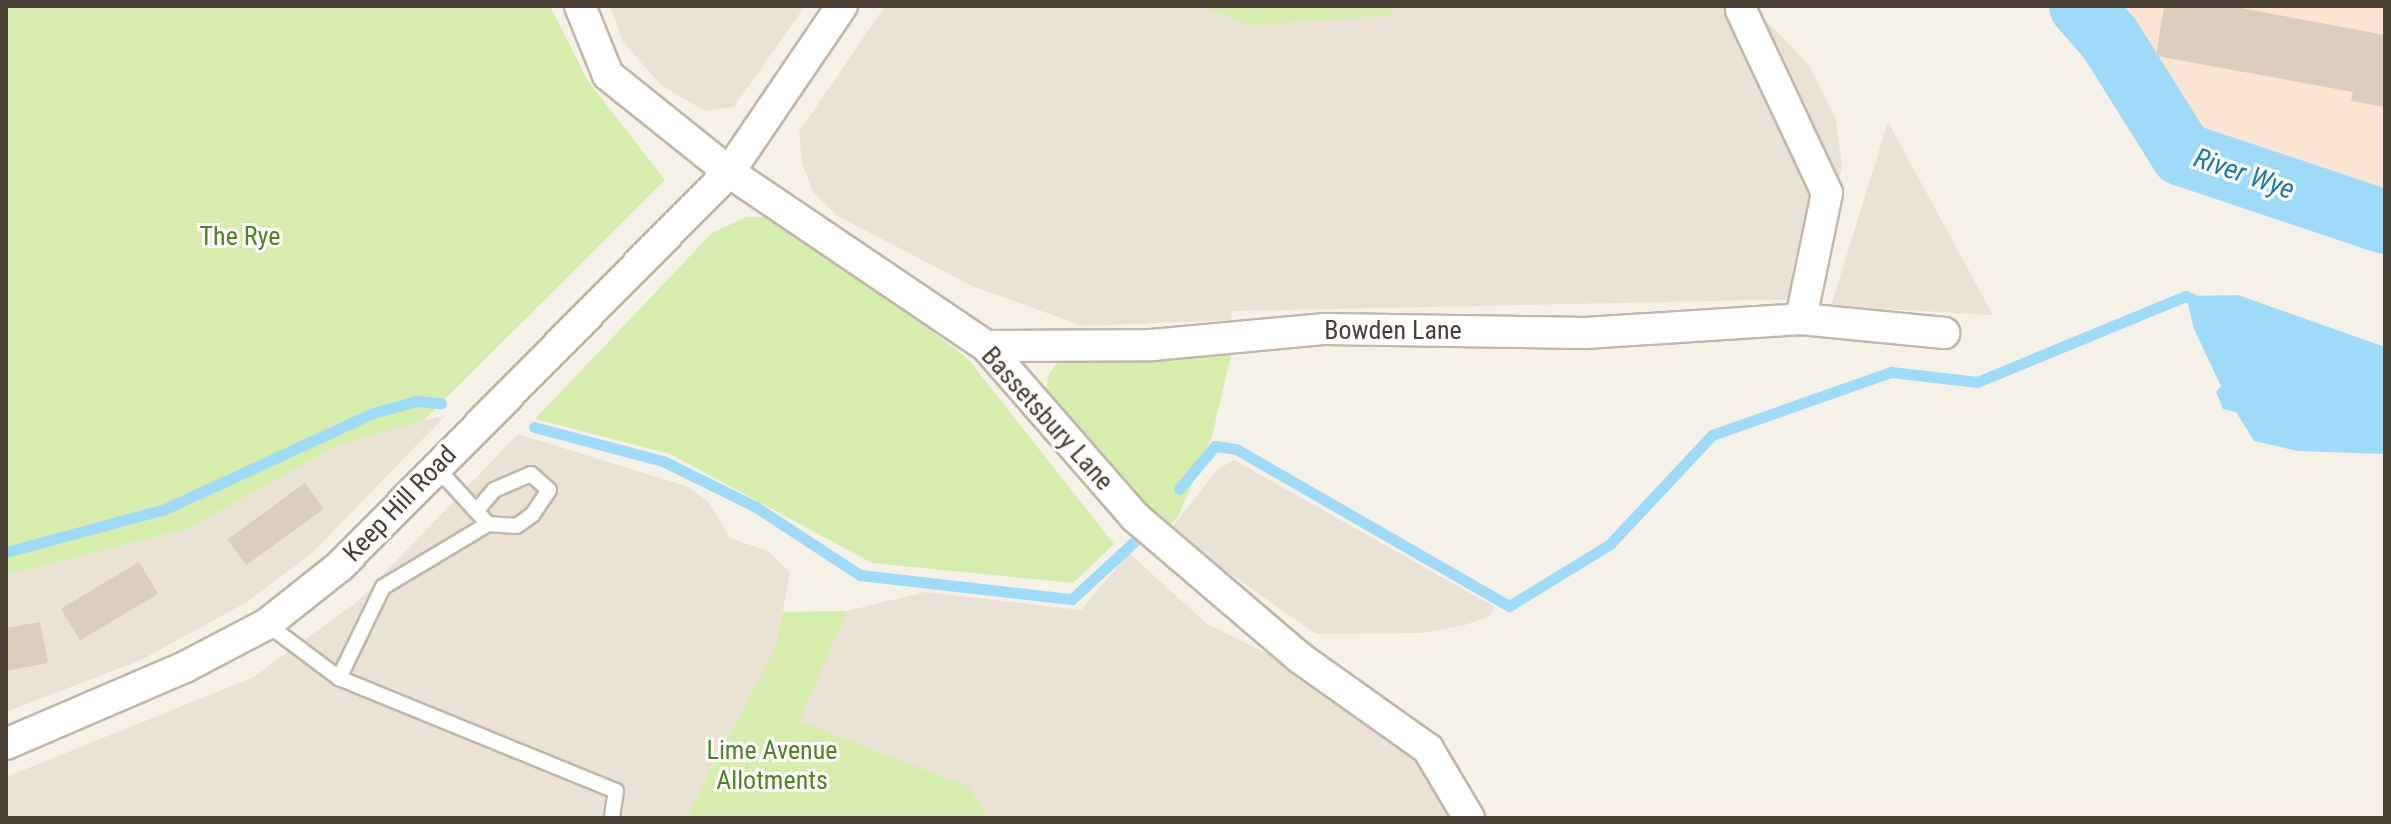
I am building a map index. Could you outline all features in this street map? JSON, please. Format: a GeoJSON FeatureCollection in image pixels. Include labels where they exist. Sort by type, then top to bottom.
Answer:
{"type":"FeatureCollection","features":[{"type":"Feature","properties":{"kind":"street","name":"Bassetsbury Lane"},"geometry":{"type":"LineString","coordinates":[[580,6],[608,75],[729,172],[986,346],[1135,517],[1300,658],[1428,749],[1469,818]]}},
{"type":"Feature","properties":{"kind":"street","name":"Keep Hill Road"},"geometry":{"type":"LineString","coordinates":[[6,744],[185,667],[267,624],[339,567],[729,172],[842,6]]}},
{"type":"Feature","properties":{"kind":"street"},"geometry":{"type":"LineString","coordinates":[[1741,10],[1827,193],[1801,319]]}},
{"type":"Feature","properties":{"kind":"street","name":"Bowden Lane"},"geometry":{"type":"LineString","coordinates":[[986,346],[1152,345],[1325,329],[1586,333],[1801,319],[1944,333]]}},
{"type":"Feature","properties":{"kind":"lane"},"geometry":{"type":"LineString","coordinates":[[435,467],[488,524]]}},
{"type":"Feature","properties":{"kind":"lane"},"geometry":{"type":"LineString","coordinates":[[339,678],[383,587],[488,524],[516,526],[532,515],[549,490],[531,474],[494,490],[476,511]]}},
{"type":"Feature","properties":{"kind":"lane"},"geometry":{"type":"LineString","coordinates":[[267,624],[339,678],[616,791],[612,816]]}},
{"type":"Feature","properties":{"kind":"shaded area"},"geometry":{"type":"Polygon","coordinates":[[[610,6],[805,6],[734,107],[705,111],[661,85],[623,42],[610,6]]]}},
{"type":"Feature","properties":{"kind":"shaded area"},"geometry":{"type":"Polygon","coordinates":[[[885,6],[1202,6],[1251,26],[1393,15],[1392,6],[1752,6],[1809,65],[1836,120],[1842,167],[1809,299],[1232,311],[1231,320],[1083,326],[972,286],[836,215],[813,192],[802,163],[799,132],[885,6]]]}},
{"type":"Feature","properties":{"kind":"shaded area"},"geometry":{"type":"Polygon","coordinates":[[[2112,6],[2385,6],[2385,217],[2275,179],[2245,157],[2208,146],[2183,125],[2112,6]]]}},
{"type":"Feature","properties":{"kind":"shaded area"},"geometry":{"type":"Polygon","coordinates":[[[1888,122],[1993,315],[1831,306],[1888,122]]]}},
{"type":"Feature","properties":{"kind":"shaded area"},"geometry":{"type":"Polygon","coordinates":[[[445,416],[311,554],[247,602],[141,660],[6,712],[6,575],[188,529],[337,446],[393,426],[445,416]]]}},
{"type":"Feature","properties":{"kind":"shaded area"},"geometry":{"type":"Polygon","coordinates":[[[518,434],[689,487],[709,503],[730,538],[768,551],[790,573],[776,648],[686,818],[6,818],[6,777],[252,678],[357,602],[518,434]]]}},
{"type":"Feature","properties":{"kind":"shaded area"},"geometry":{"type":"Polygon","coordinates":[[[1234,460],[1495,607],[1490,616],[1465,625],[1421,633],[1316,634],[1169,531],[1218,469],[1234,460]]]}},
{"type":"Feature","properties":{"kind":"shaded area"},"geometry":{"type":"Polygon","coordinates":[[[1129,553],[1207,624],[1369,704],[1408,731],[1453,818],[988,818],[970,787],[798,721],[847,611],[925,592],[1081,610],[1129,553]]]}},
{"type":"Feature","properties":{"kind":"green space","name":"The Rye"},"geometry":{"type":"Polygon","coordinates":[[[6,6],[550,6],[588,81],[665,180],[424,420],[337,446],[188,529],[6,575],[6,6]]]}},
{"type":"Feature","properties":{"kind":"green space"},"geometry":{"type":"Polygon","coordinates":[[[1202,6],[1392,6],[1393,15],[1251,26],[1202,6]]]}},
{"type":"Feature","properties":{"kind":"green space"},"geometry":{"type":"Polygon","coordinates":[[[746,217],[765,217],[848,267],[968,359],[1114,544],[1073,583],[872,563],[670,454],[535,419],[712,233],[746,217]]]}},
{"type":"Feature","properties":{"kind":"green space"},"geometry":{"type":"Polygon","coordinates":[[[1233,347],[1212,436],[1178,517],[1165,529],[1045,393],[1049,374],[1061,358],[1233,347]]]}},
{"type":"Feature","properties":{"kind":"green space","name":"Lime Avenue Allotments"},"geometry":{"type":"Polygon","coordinates":[[[847,611],[799,721],[970,787],[988,818],[686,818],[775,649],[783,612],[847,611]]]}},
{"type":"Feature","properties":{"kind":"water"},"geometry":{"type":"Polygon","coordinates":[[[2238,295],[2385,347],[2385,454],[2298,451],[2254,441],[2236,412],[2223,409],[2216,392],[2221,386],[2194,329],[2186,296],[2238,295]]]}},
{"type":"Feature","properties":{"kind":"building"},"geometry":{"type":"Polygon","coordinates":[[[2164,6],[2230,6],[2385,35],[2385,107],[2351,101],[2353,92],[2156,56],[2164,6]]]}},
{"type":"Feature","properties":{"kind":"building"},"geometry":{"type":"Polygon","coordinates":[[[305,483],[324,509],[246,565],[227,539],[305,483]]]}},
{"type":"Feature","properties":{"kind":"building"},"geometry":{"type":"Polygon","coordinates":[[[139,562],[158,594],[80,641],[61,609],[139,562]]]}},
{"type":"Feature","properties":{"kind":"building"},"geometry":{"type":"Polygon","coordinates":[[[40,622],[48,663],[6,671],[6,628],[40,622]]]}},
{"type":"Feature","properties":{"kind":"waterway","name":"River Wye"},"geometry":{"type":"LineString","coordinates":[[2081,6],[2110,39],[2182,154],[2385,222]]}},
{"type":"Feature","properties":{"kind":"waterway"},"geometry":{"type":"LineString","coordinates":[[1179,489],[1215,446],[1236,449],[1509,606],[1610,544],[1712,435],[1891,372],[1977,382],[2186,296],[2198,302]]}},
{"type":"Feature","properties":{"kind":"waterway"},"geometry":{"type":"LineString","coordinates":[[6,552],[165,509],[373,413],[416,401],[441,403]]}},
{"type":"Feature","properties":{"kind":"waterway"},"geometry":{"type":"LineString","coordinates":[[534,427],[663,461],[756,507],[860,575],[1072,599],[1138,538]]}}]}
